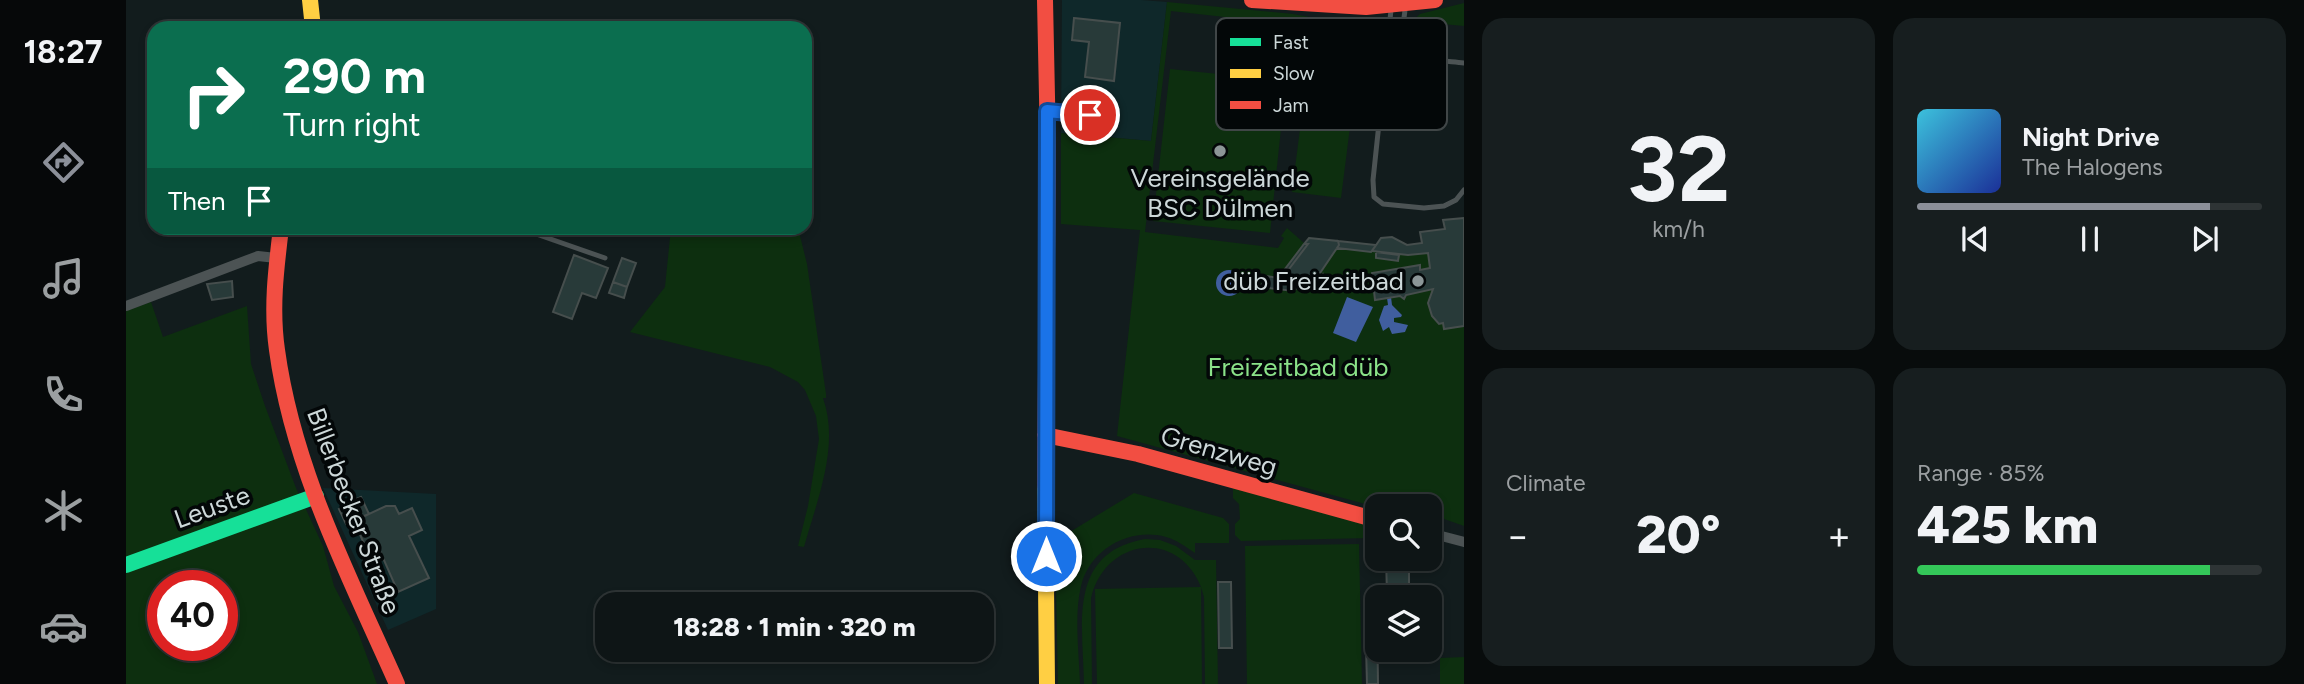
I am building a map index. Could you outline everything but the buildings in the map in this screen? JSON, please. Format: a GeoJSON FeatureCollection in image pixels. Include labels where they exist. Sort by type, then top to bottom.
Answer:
{"type":"FeatureCollection","features":[{"type":"Feature","properties":{"kind":"street"},"geometry":{"type":"LineString","coordinates":[[310,0],[312,21]]}},
{"type":"Feature","properties":{"kind":"street"},"geometry":{"type":"LineString","coordinates":[[1045,0],[1047,684]]}},
{"type":"Feature","properties":{"kind":"street"},"geometry":{"type":"LineString","coordinates":[[1252,0],[1398,7],[1435,0]]}},
{"type":"Feature","properties":{"kind":"street","name":"Billerbecker Straße"},"geometry":{"type":"LineString","coordinates":[[280,235],[276,258],[275,332],[282,390],[296,446],[397,684]]}},
{"type":"Feature","properties":{"kind":"street"},"geometry":{"type":"LineString","coordinates":[[126,306],[258,256],[276,258]]}},
{"type":"Feature","properties":{"kind":"street","name":"Grenzweg"},"geometry":{"type":"LineString","coordinates":[[1045,435],[1139,454],[1365,517]]}},
{"type":"Feature","properties":{"kind":"street","name":"Leuste"},"geometry":{"type":"LineString","coordinates":[[126,565],[316,496]]}},
{"type":"Feature","properties":{"kind":"street"},"geometry":{"type":"LineString","coordinates":[[1442,536],[1464,542]]}},
{"type":"Feature","properties":{"kind":"lane"},"geometry":{"type":"LineString","coordinates":[[1398,7],[1399,18]]}},
{"type":"Feature","properties":{"kind":"lane"},"geometry":{"type":"LineString","coordinates":[[1396,18],[1398,7]]}},
{"type":"Feature","properties":{"kind":"lane"},"geometry":{"type":"LineString","coordinates":[[1047,111],[1090,115]]}},
{"type":"Feature","properties":{"kind":"lane"},"geometry":{"type":"LineString","coordinates":[[1380,130],[1373,180],[1374,197],[1383,204],[1424,208],[1444,206],[1456,200],[1464,190]]}},
{"type":"Feature","properties":{"kind":"lane"},"geometry":{"type":"LineString","coordinates":[[539,235],[605,258]]}},
{"type":"Feature","properties":{"kind":"shaded area"},"geometry":{"type":"Polygon","coordinates":[[[1062,0],[1167,2],[1151,141],[1061,133],[1062,0]]]}},
{"type":"Feature","properties":{"kind":"shaded area"},"geometry":{"type":"Polygon","coordinates":[[[323,488],[436,494],[436,609],[388,630],[323,488]]]}},
{"type":"Feature","properties":{"kind":"green space","name":"Freizeitbad düb"},"geometry":{"type":"Polygon","coordinates":[[[1167,2],[1315,18],[1234,18],[1171,11],[1145,232],[1278,248],[1284,238],[1281,236],[1287,228],[1304,243],[1309,238],[1376,245],[1373,251],[1408,255],[1428,253],[1434,291],[1429,298],[1429,307],[1439,324],[1443,323],[1444,329],[1464,326],[1464,526],[1442,518],[1442,494],[1365,494],[1365,504],[1117,436],[1140,230],[1061,224],[1061,133],[1151,141],[1167,2]]]}},
{"type":"Feature","properties":{"kind":"green space"},"geometry":{"type":"Polygon","coordinates":[[[1464,3],[1464,26],[1447,24],[1447,18],[1415,18],[1420,14],[1464,3]]]}},
{"type":"Feature","properties":{"kind":"green space","name":"Vereinsgelände BSC Dülmen"},"geometry":{"type":"Polygon","coordinates":[[[1170,69],[1216,74],[1216,130],[1281,130],[1270,233],[1153,221],[1170,69]]]}},
{"type":"Feature","properties":{"kind":"green space"},"geometry":{"type":"Polygon","coordinates":[[[1300,130],[1350,130],[1341,198],[1292,192],[1300,130]]]}},
{"type":"Feature","properties":{"kind":"green space"},"geometry":{"type":"Polygon","coordinates":[[[670,235],[800,235],[807,264],[826,394],[826,398],[823,398],[829,435],[825,473],[804,547],[798,546],[808,506],[819,439],[816,416],[805,390],[798,382],[770,367],[630,332],[665,287],[670,235]]]}},
{"type":"Feature","properties":{"kind":"green space"},"geometry":{"type":"Polygon","coordinates":[[[151,302],[163,337],[247,306],[251,364],[265,406],[296,488],[323,546],[334,586],[358,632],[377,684],[126,684],[126,311],[151,302]]]}},
{"type":"Feature","properties":{"kind":"green space"},"geometry":{"type":"Polygon","coordinates":[[[1233,487],[1365,525],[1365,538],[1241,541],[1235,535],[1235,524],[1240,519],[1239,504],[1233,498],[1233,487]]]}},
{"type":"Feature","properties":{"kind":"green space"},"geometry":{"type":"Polygon","coordinates":[[[1134,493],[1223,518],[1229,524],[1229,543],[1195,543],[1195,553],[1166,537],[1139,535],[1126,538],[1102,552],[1086,573],[1079,597],[1077,634],[1080,684],[1058,684],[1055,541],[1134,493]]]}},
{"type":"Feature","properties":{"kind":"green space"},"geometry":{"type":"Polygon","coordinates":[[[1145,539],[1160,540],[1176,546],[1195,560],[1216,560],[1218,684],[1205,684],[1204,597],[1201,587],[1190,568],[1176,556],[1159,549],[1142,548],[1126,553],[1111,563],[1099,578],[1091,598],[1092,684],[1084,684],[1082,615],[1091,575],[1102,559],[1120,547],[1145,539]]]}},
{"type":"Feature","properties":{"kind":"green space"},"geometry":{"type":"Polygon","coordinates":[[[1359,544],[1362,684],[1247,684],[1245,546],[1359,544]]]}},
{"type":"Feature","properties":{"kind":"green space"},"geometry":{"type":"Polygon","coordinates":[[[1201,587],[1202,684],[1097,684],[1095,589],[1201,587]]]}},
{"type":"Feature","properties":{"kind":"green space"},"geometry":{"type":"Polygon","coordinates":[[[1464,657],[1464,684],[1440,684],[1442,658],[1464,657]]]}},
{"type":"Feature","properties":{"kind":"water"},"geometry":{"type":"Polygon","coordinates":[[[1229,270],[1238,274],[1242,283],[1238,292],[1229,296],[1220,292],[1216,283],[1220,274],[1229,270]]]}},
{"type":"Feature","properties":{"kind":"water"},"geometry":{"type":"Polygon","coordinates":[[[1347,297],[1373,307],[1356,342],[1333,333],[1347,297]]]}},
{"type":"Feature","properties":{"kind":"water"},"geometry":{"type":"Polygon","coordinates":[[[1391,297],[1392,305],[1402,315],[1394,318],[1394,322],[1408,325],[1405,332],[1392,334],[1389,327],[1383,331],[1379,320],[1384,306],[1388,305],[1387,298],[1391,297]]]}},
{"type":"Feature","properties":{"kind":"traffic: fast"},"geometry":{"type":"LineString","coordinates":[[126,565],[316,496]]}},
{"type":"Feature","properties":{"kind":"traffic: slow"},"geometry":{"type":"LineString","coordinates":[[310,0],[312,21]]}},
{"type":"Feature","properties":{"kind":"traffic: slow"},"geometry":{"type":"LineString","coordinates":[[1045,485],[1047,684]]}},
{"type":"Feature","properties":{"kind":"traffic: jam"},"geometry":{"type":"LineString","coordinates":[[1045,0],[1048,145],[1045,485]]}},
{"type":"Feature","properties":{"kind":"traffic: jam"},"geometry":{"type":"LineString","coordinates":[[1252,0],[1366,7],[1435,0]]}},
{"type":"Feature","properties":{"kind":"traffic: jam"},"geometry":{"type":"LineString","coordinates":[[280,235],[274,319],[285,394],[296,437],[325,521],[397,684]]}},
{"type":"Feature","properties":{"kind":"traffic: jam"},"geometry":{"type":"LineString","coordinates":[[1045,435],[1138,454],[1365,517]]}},
{"type":"Feature","properties":{"kind":"place","name":"Vereinsgelände BSC Dülmen"},"geometry":{"type":"Point","coordinates":[1220,151]}},
{"type":"Feature","properties":{"kind":"place","name":"düb Freizeitbad"},"geometry":{"type":"Point","coordinates":[1418,281]}},
{"type":"Feature","properties":{"kind":"route"},"geometry":{"type":"LineString","coordinates":[[1046,556],[1047,111],[1090,115]]}}]}
